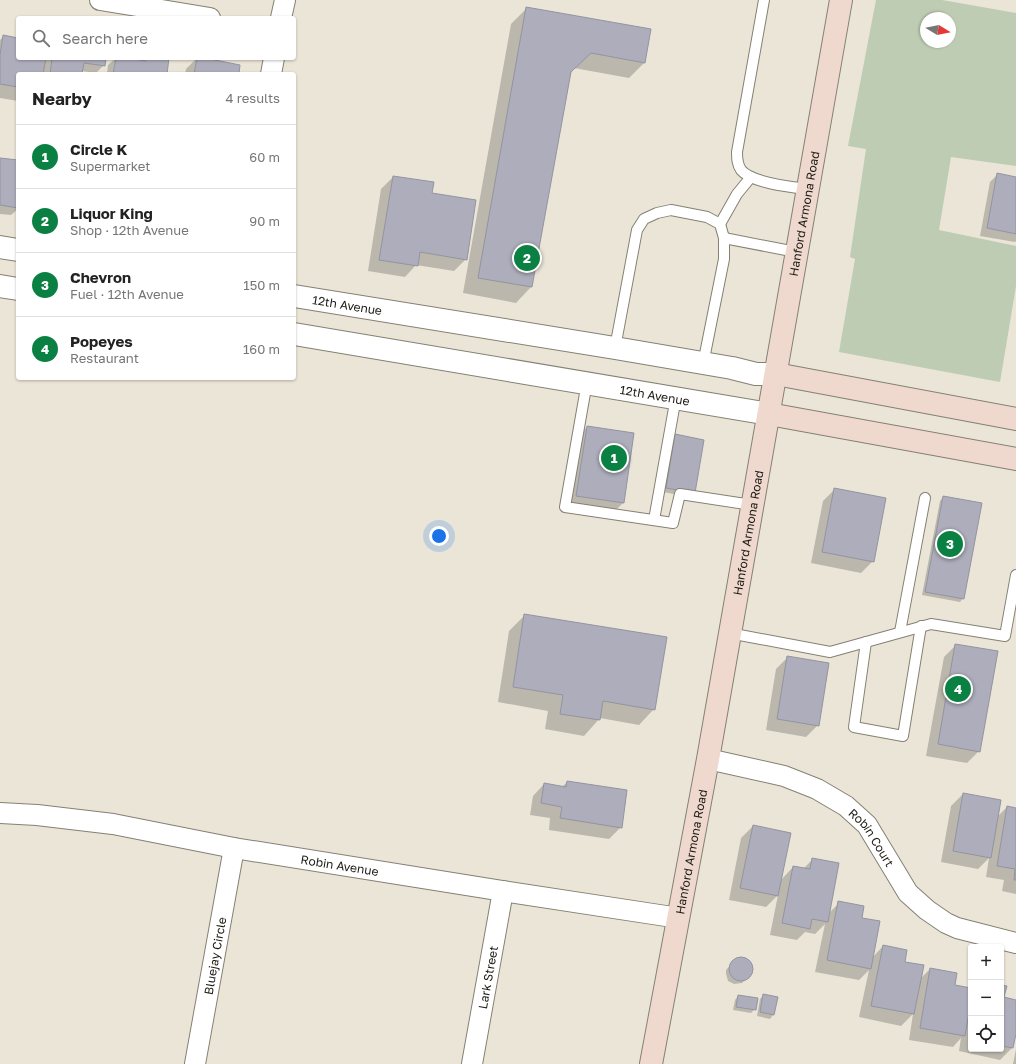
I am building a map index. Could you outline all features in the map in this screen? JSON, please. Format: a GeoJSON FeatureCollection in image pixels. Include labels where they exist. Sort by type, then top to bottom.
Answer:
{"type":"FeatureCollection","features":[{"type":"Feature","properties":{"kind":"main road","name":"Hanford Armona Road"},"geometry":{"type":"LineString","coordinates":[[650,1064],[679,918],[708,759],[729,633],[776,374],[806,189],[841,0]]}},
{"type":"Feature","properties":{"kind":"main road","name":"12th Avenue"},"geometry":{"type":"LineString","coordinates":[[776,374],[1016,419]]}},
{"type":"Feature","properties":{"kind":"main road","name":"12th Avenue"},"geometry":{"type":"LineString","coordinates":[[768,414],[1016,459]]}},
{"type":"Feature","properties":{"kind":"street"},"geometry":{"type":"LineString","coordinates":[[100,0],[198,16]]}},
{"type":"Feature","properties":{"kind":"street"},"geometry":{"type":"LineString","coordinates":[[282,16],[285,0]]}},
{"type":"Feature","properties":{"kind":"street"},"geometry":{"type":"LineString","coordinates":[[272,72],[274,60]]}},
{"type":"Feature","properties":{"kind":"street"},"geometry":{"type":"LineString","coordinates":[[0,248],[16,250]]}},
{"type":"Feature","properties":{"kind":"street"},"geometry":{"type":"LineString","coordinates":[[0,286],[16,289]]}},
{"type":"Feature","properties":{"kind":"street","name":"12th Avenue"},"geometry":{"type":"LineString","coordinates":[[296,296],[615,348],[732,368],[756,374],[776,374]]}},
{"type":"Feature","properties":{"kind":"street","name":"12th Avenue"},"geometry":{"type":"LineString","coordinates":[[296,334],[676,397],[768,414]]}},
{"type":"Feature","properties":{"kind":"street","name":"Robin Court"},"geometry":{"type":"LineString","coordinates":[[708,759],[784,776],[817,789],[840,802],[867,825],[908,893],[927,910],[946,923],[957,928],[1016,943]]}},
{"type":"Feature","properties":{"kind":"street","name":"Robin Avenue"},"geometry":{"type":"LineString","coordinates":[[0,813],[37,815],[113,824],[234,848],[679,918]]}},
{"type":"Feature","properties":{"kind":"street","name":"Bluejay Circle"},"geometry":{"type":"LineString","coordinates":[[195,1064],[234,848]]}},
{"type":"Feature","properties":{"kind":"street","name":"Lark Street"},"geometry":{"type":"LineString","coordinates":[[472,1064],[503,891]]}},
{"type":"Feature","properties":{"kind":"lane"},"geometry":{"type":"LineString","coordinates":[[764,0],[737,152],[737,162],[741,170],[751,178],[806,189]]}},
{"type":"Feature","properties":{"kind":"lane"},"geometry":{"type":"LineString","coordinates":[[703,364],[724,259],[724,238],[720,224],[737,194],[751,178]]}},
{"type":"Feature","properties":{"kind":"lane"},"geometry":{"type":"LineString","coordinates":[[615,348],[637,230],[644,219],[656,213],[671,210],[707,217],[720,224]]}},
{"type":"Feature","properties":{"kind":"lane"},"geometry":{"type":"LineString","coordinates":[[724,238],[796,252]]}},
{"type":"Feature","properties":{"kind":"lane"},"geometry":{"type":"LineString","coordinates":[[587,382],[565,507],[673,523],[680,494],[752,505]]}},
{"type":"Feature","properties":{"kind":"lane"},"geometry":{"type":"LineString","coordinates":[[654,520],[676,397]]}},
{"type":"Feature","properties":{"kind":"lane"},"geometry":{"type":"LineString","coordinates":[[900,632],[925,498]]}},
{"type":"Feature","properties":{"kind":"lane"},"geometry":{"type":"LineString","coordinates":[[729,633],[830,652],[931,624],[1005,636],[1016,575]]}},
{"type":"Feature","properties":{"kind":"lane"},"geometry":{"type":"LineString","coordinates":[[866,642],[854,727],[903,736],[921,626]]}},
{"type":"Feature","properties":{"kind":"green space"},"geometry":{"type":"Polygon","coordinates":[[[876,0],[942,0],[1016,13],[1016,166],[951,157],[939,230],[1016,246],[1016,286],[1000,382],[839,352],[855,259],[850,257],[866,149],[848,146],[876,0]]]}},
{"type":"Feature","properties":{"kind":"building"},"geometry":{"type":"Polygon","coordinates":[[[526,7],[651,29],[645,63],[591,53],[571,72],[532,287],[478,278],[526,7]]]}},
{"type":"Feature","properties":{"kind":"building"},"geometry":{"type":"Polygon","coordinates":[[[3,35],[16,38],[16,60],[46,60],[43,72],[16,72],[16,87],[0,84],[0,55],[3,35]]]}},
{"type":"Feature","properties":{"kind":"building"},"geometry":{"type":"Polygon","coordinates":[[[52,60],[106,60],[105,66],[84,63],[82,72],[50,72],[52,60]]]}},
{"type":"Feature","properties":{"kind":"building"},"geometry":{"type":"Polygon","coordinates":[[[116,60],[169,60],[167,72],[113,72],[116,60]]]}},
{"type":"Feature","properties":{"kind":"building"},"geometry":{"type":"Polygon","coordinates":[[[197,60],[215,60],[240,65],[239,72],[194,72],[197,60]]]}},
{"type":"Feature","properties":{"kind":"building"},"geometry":{"type":"Polygon","coordinates":[[[0,158],[16,160],[16,208],[0,205],[0,158]]]}},
{"type":"Feature","properties":{"kind":"building"},"geometry":{"type":"Polygon","coordinates":[[[997,173],[1016,177],[1016,234],[987,228],[997,173]]]}},
{"type":"Feature","properties":{"kind":"building"},"geometry":{"type":"Polygon","coordinates":[[[393,176],[434,182],[432,193],[476,200],[467,260],[420,252],[418,266],[379,260],[393,176]]]}},
{"type":"Feature","properties":{"kind":"building"},"geometry":{"type":"Polygon","coordinates":[[[587,426],[634,433],[624,503],[576,496],[587,426]]]}},
{"type":"Feature","properties":{"kind":"building"},"geometry":{"type":"Polygon","coordinates":[[[675,434],[704,440],[695,493],[666,488],[675,434]]]}},
{"type":"Feature","properties":{"kind":"building"},"geometry":{"type":"Polygon","coordinates":[[[834,488],[886,498],[874,562],[822,552],[834,488]]]}},
{"type":"Feature","properties":{"kind":"building"},"geometry":{"type":"Polygon","coordinates":[[[943,496],[982,503],[964,599],[925,592],[943,496]]]}},
{"type":"Feature","properties":{"kind":"building"},"geometry":{"type":"Polygon","coordinates":[[[524,614],[667,637],[655,710],[603,701],[600,720],[560,714],[563,695],[513,687],[524,614]]]}},
{"type":"Feature","properties":{"kind":"building"},"geometry":{"type":"Polygon","coordinates":[[[955,644],[998,651],[980,752],[938,744],[955,644]]]}},
{"type":"Feature","properties":{"kind":"building"},"geometry":{"type":"Polygon","coordinates":[[[787,656],[829,663],[819,726],[777,719],[787,656]]]}},
{"type":"Feature","properties":{"kind":"building"},"geometry":{"type":"Polygon","coordinates":[[[567,781],[627,790],[622,828],[560,818],[562,807],[541,803],[544,783],[566,787],[567,781]]]}},
{"type":"Feature","properties":{"kind":"building"},"geometry":{"type":"Polygon","coordinates":[[[963,793],[1001,800],[991,858],[953,851],[963,793]]]}},
{"type":"Feature","properties":{"kind":"building"},"geometry":{"type":"Polygon","coordinates":[[[1007,806],[1016,808],[1016,880],[1014,880],[1015,869],[997,866],[1007,806]]]}},
{"type":"Feature","properties":{"kind":"building"},"geometry":{"type":"Polygon","coordinates":[[[753,825],[791,833],[778,896],[740,888],[753,825]]]}},
{"type":"Feature","properties":{"kind":"building"},"geometry":{"type":"Polygon","coordinates":[[[812,858],[839,863],[828,922],[812,919],[810,929],[782,923],[793,866],[810,869],[812,858]]]}},
{"type":"Feature","properties":{"kind":"building"},"geometry":{"type":"Polygon","coordinates":[[[838,901],[864,906],[862,918],[880,921],[871,969],[827,960],[838,901]]]}},
{"type":"Feature","properties":{"kind":"building"},"geometry":{"type":"Polygon","coordinates":[[[883,945],[907,950],[905,962],[924,965],[914,1014],[871,1006],[883,945]]]}},
{"type":"Feature","properties":{"kind":"building"},"geometry":{"type":"Polygon","coordinates":[[[741,957],[746,958],[752,964],[752,974],[746,980],[741,981],[736,980],[730,974],[729,969],[730,964],[736,958],[741,957]]]}},
{"type":"Feature","properties":{"kind":"building"},"geometry":{"type":"Polygon","coordinates":[[[930,968],[957,973],[955,985],[968,987],[968,1018],[965,1036],[920,1028],[930,968]]]}},
{"type":"Feature","properties":{"kind":"building"},"geometry":{"type":"Polygon","coordinates":[[[1004,986],[1007,986],[1004,997],[1004,986]]]}},
{"type":"Feature","properties":{"kind":"building"},"geometry":{"type":"Polygon","coordinates":[[[763,994],[778,997],[774,1015],[760,1012],[763,994]]]}},
{"type":"Feature","properties":{"kind":"building"},"geometry":{"type":"Polygon","coordinates":[[[738,995],[758,998],[756,1010],[736,1007],[738,995]]]}},
{"type":"Feature","properties":{"kind":"building"},"geometry":{"type":"Polygon","coordinates":[[[1004,997],[1016,1000],[1016,1034],[1013,1048],[1004,1046],[1004,997]]]}},
{"type":"Feature","properties":{"kind":"place","name":"Liquor King"},"geometry":{"type":"Point","coordinates":[527,258]}},
{"type":"Feature","properties":{"kind":"place","name":"Circle K"},"geometry":{"type":"Point","coordinates":[614,458]}},
{"type":"Feature","properties":{"kind":"place","name":"Chevron"},"geometry":{"type":"Point","coordinates":[950,544]}},
{"type":"Feature","properties":{"kind":"place","name":"Popeyes"},"geometry":{"type":"Point","coordinates":[958,689]}}]}
